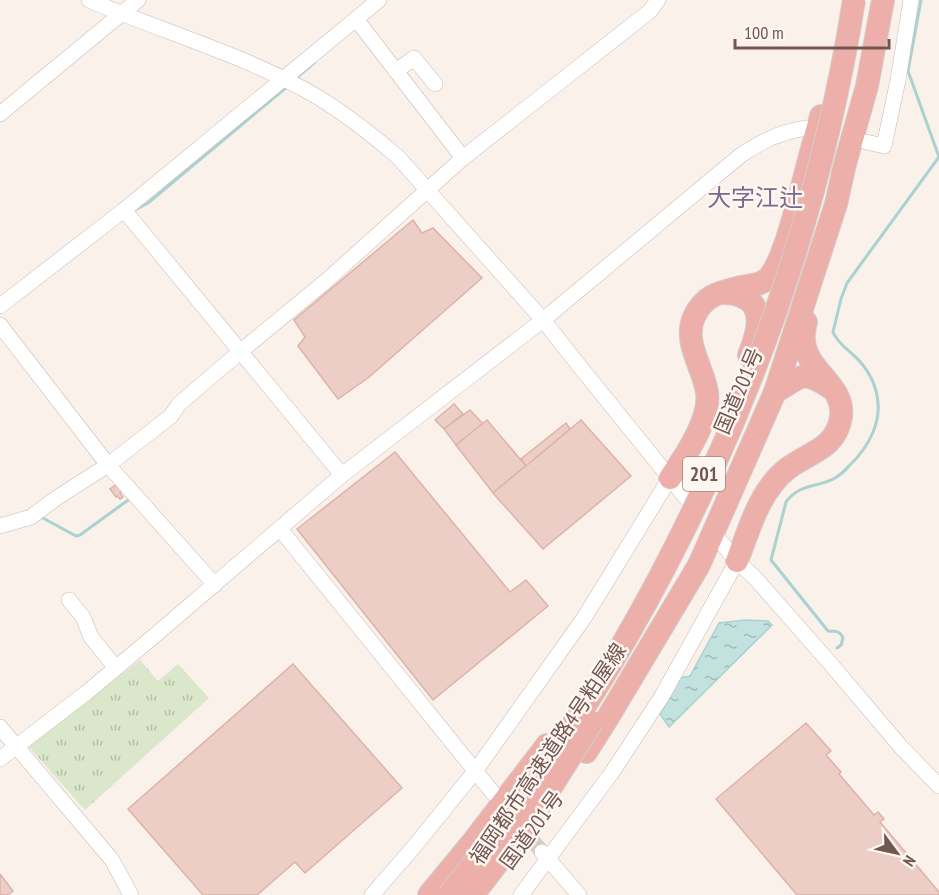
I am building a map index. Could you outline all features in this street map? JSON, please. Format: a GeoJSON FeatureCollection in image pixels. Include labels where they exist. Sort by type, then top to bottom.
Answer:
{"type":"FeatureCollection","features":[{"type":"Feature","properties":{"kind":"highway","name":"国道201号"},"geometry":{"type":"LineString","coordinates":[[445,895],[481,850],[565,732],[622,638],[676,539],[691,495],[754,357],[805,209],[848,0]]}},
{"type":"Feature","properties":{"kind":"highway","name":"福岡都市高速道路4号粕屋線"},"geometry":{"type":"LineString","coordinates":[[449,895],[515,809],[609,669],[664,571],[721,451],[774,317],[807,211],[831,120],[854,0]]}},
{"type":"Feature","properties":{"kind":"highway","name":"福岡都市高速道路4号粕屋線"},"geometry":{"type":"LineString","coordinates":[[473,895],[531,819],[599,712],[671,588],[712,505],[757,400],[794,303],[822,210],[844,120],[867,0]]}},
{"type":"Feature","properties":{"kind":"highway","name":"国道201号"},"geometry":{"type":"LineString","coordinates":[[489,889],[549,808],[607,719],[699,565],[775,392],[836,204],[867,86],[883,0]]}},
{"type":"Feature","properties":{"kind":"highway"},"geometry":{"type":"LineString","coordinates":[[670,478],[682,461],[705,413],[707,392],[690,335],[691,325],[699,307],[713,294],[756,285],[768,279],[777,266],[793,219],[835,70]]}},
{"type":"Feature","properties":{"kind":"highway"},"geometry":{"type":"LineString","coordinates":[[737,561],[760,502],[777,478],[789,467],[824,447],[838,428],[841,414],[840,403],[835,391],[811,362],[803,341],[804,329],[827,253],[836,204]]}},
{"type":"Feature","properties":{"kind":"highway"},"geometry":{"type":"LineString","coordinates":[[691,495],[751,350],[757,329],[757,310],[753,303],[739,295],[721,292]]}},
{"type":"Feature","properties":{"kind":"highway"},"geometry":{"type":"LineString","coordinates":[[775,392],[797,377],[816,379],[835,391]]}},
{"type":"Feature","properties":{"kind":"highway"},"geometry":{"type":"LineString","coordinates":[[429,895],[557,732],[565,732]]}},
{"type":"Feature","properties":{"kind":"street"},"geometry":{"type":"LineString","coordinates":[[89,0],[284,79],[348,117],[373,136],[398,157],[428,189],[543,320],[670,478],[691,495]]}},
{"type":"Feature","properties":{"kind":"street"},"geometry":{"type":"LineString","coordinates":[[0,114],[138,0]]}},
{"type":"Feature","properties":{"kind":"street"},"geometry":{"type":"LineString","coordinates":[[0,306],[124,210],[284,79],[358,11],[379,0]]}},
{"type":"Feature","properties":{"kind":"street"},"geometry":{"type":"LineString","coordinates":[[0,526],[32,517],[55,499],[108,465],[171,416],[179,404],[326,281],[463,158],[650,11],[658,0]]}},
{"type":"Feature","properties":{"kind":"street"},"geometry":{"type":"LineString","coordinates":[[866,142],[884,146],[898,80],[910,0]]}},
{"type":"Feature","properties":{"kind":"street"},"geometry":{"type":"LineString","coordinates":[[358,11],[396,71],[463,158]]}},
{"type":"Feature","properties":{"kind":"street"},"geometry":{"type":"LineString","coordinates":[[396,71],[414,58],[435,84]]}},
{"type":"Feature","properties":{"kind":"street"},"geometry":{"type":"LineString","coordinates":[[0,759],[86,693],[342,475],[543,320],[741,155],[769,138],[806,128]]}},
{"type":"Feature","properties":{"kind":"street"},"geometry":{"type":"LineString","coordinates":[[124,210],[342,475]]}},
{"type":"Feature","properties":{"kind":"street"},"geometry":{"type":"LineString","coordinates":[[0,325],[108,465],[215,585]]}},
{"type":"Feature","properties":{"kind":"street"},"geometry":{"type":"LineString","coordinates":[[372,895],[476,770],[584,618],[670,478]]}},
{"type":"Feature","properties":{"kind":"street"},"geometry":{"type":"LineString","coordinates":[[280,529],[493,793]]}},
{"type":"Feature","properties":{"kind":"street"},"geometry":{"type":"LineString","coordinates":[[719,540],[822,654],[901,747],[939,786]]}},
{"type":"Feature","properties":{"kind":"street"},"geometry":{"type":"LineString","coordinates":[[521,895],[545,855],[613,771],[662,696],[737,561]]}},
{"type":"Feature","properties":{"kind":"street"},"geometry":{"type":"LineString","coordinates":[[69,600],[83,617],[91,638],[116,668]]}},
{"type":"Feature","properties":{"kind":"street"},"geometry":{"type":"LineString","coordinates":[[0,727],[112,860],[131,895]]}},
{"type":"Feature","properties":{"kind":"street"},"geometry":{"type":"LineString","coordinates":[[545,855],[579,895]]}},
{"type":"Feature","properties":{"kind":"green space"},"geometry":{"type":"Polygon","coordinates":[[[140,660],[158,681],[178,664],[209,698],[85,810],[29,747],[140,660]]]}},
{"type":"Feature","properties":{"kind":"water"},"geometry":{"type":"Polygon","coordinates":[[[745,620],[768,621],[772,625],[669,727],[660,714],[680,678],[690,676],[719,623],[745,620]]]}},
{"type":"Feature","properties":{"kind":"building"},"geometry":{"type":"Polygon","coordinates":[[[413,220],[422,233],[433,228],[482,278],[368,378],[338,399],[298,346],[305,337],[294,320],[413,220]]]}},
{"type":"Feature","properties":{"kind":"building"},"geometry":{"type":"Polygon","coordinates":[[[454,404],[463,414],[444,429],[435,420],[454,404]]]}},
{"type":"Feature","properties":{"kind":"building"},"geometry":{"type":"Polygon","coordinates":[[[470,410],[483,424],[456,445],[444,429],[470,410]]]}},
{"type":"Feature","properties":{"kind":"building"},"geometry":{"type":"Polygon","coordinates":[[[487,420],[526,466],[493,493],[456,445],[487,420]]]}},
{"type":"Feature","properties":{"kind":"building"},"geometry":{"type":"Polygon","coordinates":[[[581,420],[631,476],[543,549],[493,493],[581,420]]]}},
{"type":"Feature","properties":{"kind":"building"},"geometry":{"type":"Polygon","coordinates":[[[566,423],[570,429],[526,466],[521,459],[566,423]]]}},
{"type":"Feature","properties":{"kind":"building"},"geometry":{"type":"Polygon","coordinates":[[[395,452],[510,592],[526,580],[548,606],[433,700],[297,529],[395,452]]]}},
{"type":"Feature","properties":{"kind":"building"},"geometry":{"type":"Polygon","coordinates":[[[117,484],[122,491],[120,493],[123,497],[120,499],[110,489],[117,484]]]}},
{"type":"Feature","properties":{"kind":"building"},"geometry":{"type":"Polygon","coordinates":[[[293,664],[402,788],[305,873],[295,862],[257,895],[203,895],[128,809],[293,664]]]}},
{"type":"Feature","properties":{"kind":"building"},"geometry":{"type":"Polygon","coordinates":[[[806,723],[831,751],[826,755],[841,772],[839,774],[874,815],[878,812],[884,819],[880,822],[939,892],[939,895],[797,895],[716,799],[806,723]]]}},
{"type":"Feature","properties":{"kind":"building"},"geometry":{"type":"Polygon","coordinates":[[[0,874],[13,891],[7,895],[0,895],[0,874]]]}},
{"type":"Feature","properties":{"kind":"waterway"},"geometry":{"type":"LineString","coordinates":[[837,648],[841,645],[843,638],[841,634],[828,631],[771,560],[786,502],[797,492],[837,477],[844,471],[863,450],[876,422],[878,402],[872,380],[863,365],[833,332],[847,283],[939,157],[908,71],[921,0]]}},
{"type":"Feature","properties":{"kind":"waterway"},"geometry":{"type":"LineString","coordinates":[[295,79],[315,62]]}},
{"type":"Feature","properties":{"kind":"waterway"},"geometry":{"type":"LineString","coordinates":[[135,210],[148,203],[288,86]]}},
{"type":"Feature","properties":{"kind":"waterway"},"geometry":{"type":"LineString","coordinates":[[41,517],[76,536],[131,498]]}},
{"type":"Feature","properties":{"kind":"tunnel"},"geometry":{"type":"LineString","coordinates":[[518,823],[542,852]]}},
{"type":"Feature","properties":{"kind":"district","name":"大字江辻"},"geometry":{"type":"Point","coordinates":[755,198]}}]}
